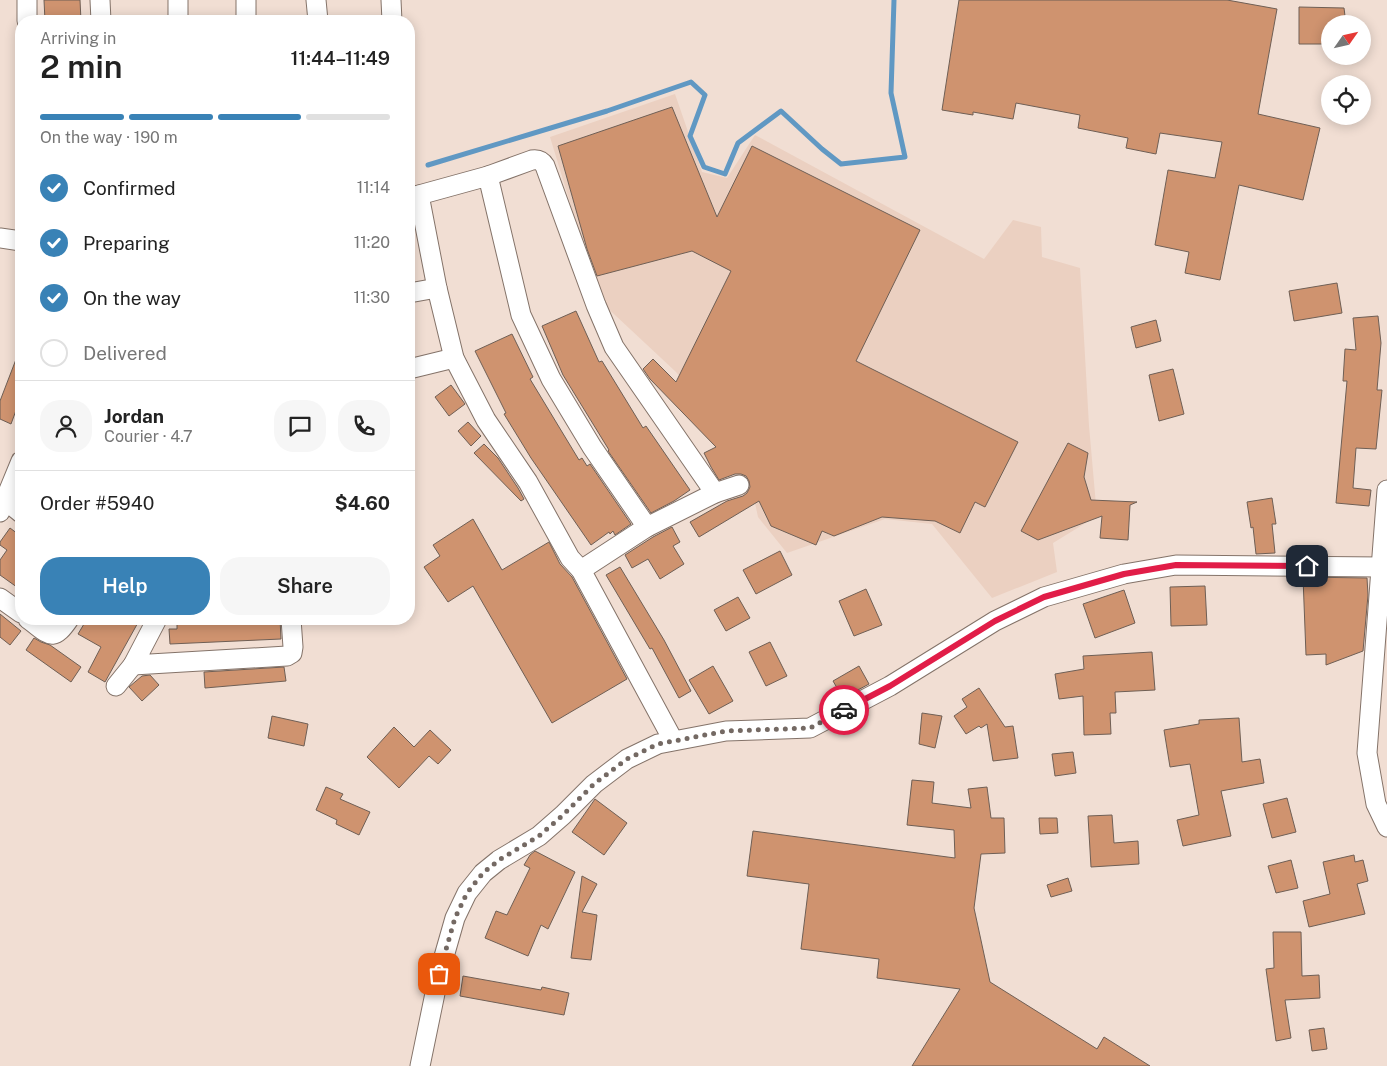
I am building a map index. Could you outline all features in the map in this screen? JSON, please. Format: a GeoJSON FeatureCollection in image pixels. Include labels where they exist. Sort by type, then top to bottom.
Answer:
{"type":"FeatureCollection","features":[{"type":"Feature","properties":{"kind":"street"},"geometry":{"type":"LineString","coordinates":[[27,0],[27,15]]}},
{"type":"Feature","properties":{"kind":"street"},"geometry":{"type":"LineString","coordinates":[[100,0],[101,15]]}},
{"type":"Feature","properties":{"kind":"street"},"geometry":{"type":"LineString","coordinates":[[178,0],[178,15]]}},
{"type":"Feature","properties":{"kind":"street"},"geometry":{"type":"LineString","coordinates":[[246,0],[246,15]]}},
{"type":"Feature","properties":{"kind":"street"},"geometry":{"type":"LineString","coordinates":[[316,0],[317,15]]}},
{"type":"Feature","properties":{"kind":"street"},"geometry":{"type":"LineString","coordinates":[[391,0],[392,15]]}},
{"type":"Feature","properties":{"kind":"street"},"geometry":{"type":"LineString","coordinates":[[415,197],[488,176],[532,160],[542,162],[546,166],[596,306],[614,347],[715,493]]}},
{"type":"Feature","properties":{"kind":"street"},"geometry":{"type":"LineString","coordinates":[[488,176],[521,314],[551,379],[592,447],[647,527]]}},
{"type":"Feature","properties":{"kind":"street"},"geometry":{"type":"LineString","coordinates":[[415,201],[454,358],[482,412],[528,482],[570,558],[581,570],[673,740]]}},
{"type":"Feature","properties":{"kind":"street"},"geometry":{"type":"LineString","coordinates":[[0,238],[15,240]]}},
{"type":"Feature","properties":{"kind":"street"},"geometry":{"type":"LineString","coordinates":[[415,292],[437,288]]}},
{"type":"Feature","properties":{"kind":"street"},"geometry":{"type":"LineString","coordinates":[[415,368],[454,358]]}},
{"type":"Feature","properties":{"kind":"street"},"geometry":{"type":"LineString","coordinates":[[15,475],[2,506],[15,511]]}},
{"type":"Feature","properties":{"kind":"street"},"geometry":{"type":"LineString","coordinates":[[581,570],[647,527],[715,493],[740,485]]}},
{"type":"Feature","properties":{"kind":"street"},"geometry":{"type":"LineString","coordinates":[[1387,490],[1367,753],[1376,804],[1387,827]]}},
{"type":"Feature","properties":{"kind":"street"},"geometry":{"type":"LineString","coordinates":[[420,1066],[439,974],[455,918],[467,893],[483,873],[499,860],[539,836],[594,784],[627,759],[658,744],[726,731],[810,728],[890,686],[995,621],[1044,597],[1124,574],[1176,565],[1382,567]]}},
{"type":"Feature","properties":{"kind":"street"},"geometry":{"type":"LineString","coordinates":[[0,598],[15,609]]}},
{"type":"Feature","properties":{"kind":"street"},"geometry":{"type":"LineString","coordinates":[[37,625],[52,635],[58,634],[65,625]]}},
{"type":"Feature","properties":{"kind":"street"},"geometry":{"type":"LineString","coordinates":[[116,686],[133,665],[154,625]]}},
{"type":"Feature","properties":{"kind":"street"},"geometry":{"type":"LineString","coordinates":[[133,665],[286,656],[292,653],[291,625]]}},
{"type":"Feature","properties":{"kind":"shaded area"},"geometry":{"type":"Polygon","coordinates":[[[675,94],[702,172],[727,178],[755,135],[984,259],[1013,220],[1041,227],[1042,257],[1080,268],[1089,426],[1097,516],[1053,543],[1057,572],[992,598],[932,524],[885,519],[787,553],[758,517],[752,489],[738,476],[724,433],[676,372],[600,301],[550,137],[675,94]]]}},
{"type":"Feature","properties":{"kind":"building"},"geometry":{"type":"Polygon","coordinates":[[[44,0],[80,0],[81,15],[45,15],[44,0]]]}},
{"type":"Feature","properties":{"kind":"building"},"geometry":{"type":"Polygon","coordinates":[[[959,0],[1227,0],[1277,9],[1258,114],[1320,128],[1303,200],[1239,185],[1220,280],[1185,273],[1189,252],[1155,245],[1168,170],[1215,178],[1222,142],[1160,133],[1156,154],[1126,148],[1128,138],[1078,128],[1080,115],[1016,103],[1013,119],[973,112],[973,115],[942,110],[959,0]]]}},
{"type":"Feature","properties":{"kind":"building"},"geometry":{"type":"Polygon","coordinates":[[[1299,7],[1344,8],[1345,15],[1321,15],[1321,44],[1299,44],[1299,7]]]}},
{"type":"Feature","properties":{"kind":"building"},"geometry":{"type":"Polygon","coordinates":[[[672,107],[717,217],[752,146],[920,230],[856,361],[1018,442],[985,507],[975,502],[960,533],[935,521],[882,517],[834,536],[822,531],[816,545],[771,526],[759,501],[699,537],[690,522],[727,501],[743,496],[750,487],[749,481],[746,476],[741,474],[735,474],[719,480],[704,453],[716,447],[650,379],[643,369],[653,359],[676,382],[731,271],[692,251],[597,276],[587,249],[558,146],[672,107]]]}},
{"type":"Feature","properties":{"kind":"building"},"geometry":{"type":"Polygon","coordinates":[[[1337,283],[1342,313],[1294,321],[1289,291],[1337,283]]]}},
{"type":"Feature","properties":{"kind":"building"},"geometry":{"type":"Polygon","coordinates":[[[576,311],[599,362],[602,361],[643,428],[646,426],[690,490],[651,513],[608,451],[563,375],[542,326],[576,311]]]}},
{"type":"Feature","properties":{"kind":"building"},"geometry":{"type":"Polygon","coordinates":[[[1378,316],[1381,343],[1377,390],[1382,390],[1376,449],[1356,448],[1353,488],[1371,490],[1369,506],[1336,503],[1347,381],[1343,381],[1345,349],[1356,350],[1353,318],[1378,316]]]}},
{"type":"Feature","properties":{"kind":"building"},"geometry":{"type":"Polygon","coordinates":[[[1156,320],[1161,341],[1136,348],[1131,327],[1156,320]]]}},
{"type":"Feature","properties":{"kind":"building"},"geometry":{"type":"Polygon","coordinates":[[[512,334],[533,377],[530,379],[579,460],[582,458],[587,466],[590,464],[631,524],[615,535],[613,531],[610,534],[609,532],[591,545],[531,458],[504,414],[506,413],[475,351],[512,334]]]}},
{"type":"Feature","properties":{"kind":"building"},"geometry":{"type":"Polygon","coordinates":[[[15,362],[15,413],[11,424],[0,419],[0,401],[15,362]]]}},
{"type":"Feature","properties":{"kind":"building"},"geometry":{"type":"Polygon","coordinates":[[[1173,369],[1184,414],[1159,421],[1149,375],[1173,369]]]}},
{"type":"Feature","properties":{"kind":"building"},"geometry":{"type":"Polygon","coordinates":[[[451,385],[465,404],[449,416],[435,397],[451,385]]]}},
{"type":"Feature","properties":{"kind":"building"},"geometry":{"type":"Polygon","coordinates":[[[468,422],[481,436],[471,446],[458,431],[468,422]]]}},
{"type":"Feature","properties":{"kind":"building"},"geometry":{"type":"Polygon","coordinates":[[[1068,443],[1088,453],[1084,477],[1091,500],[1137,502],[1130,505],[1128,540],[1100,538],[1102,516],[1038,540],[1021,531],[1068,443]]]}},
{"type":"Feature","properties":{"kind":"building"},"geometry":{"type":"Polygon","coordinates":[[[484,444],[498,458],[524,499],[521,501],[474,453],[484,444]]]}},
{"type":"Feature","properties":{"kind":"building"},"geometry":{"type":"Polygon","coordinates":[[[1272,498],[1276,524],[1272,524],[1275,553],[1256,554],[1253,527],[1251,528],[1247,502],[1272,498]]]}},
{"type":"Feature","properties":{"kind":"building"},"geometry":{"type":"Polygon","coordinates":[[[473,519],[502,570],[549,542],[560,564],[572,577],[627,679],[552,723],[473,586],[448,602],[424,567],[440,556],[433,545],[473,519]]]}},
{"type":"Feature","properties":{"kind":"building"},"geometry":{"type":"Polygon","coordinates":[[[672,527],[680,542],[673,546],[684,564],[660,579],[648,559],[632,568],[625,555],[672,527]]]}},
{"type":"Feature","properties":{"kind":"building"},"geometry":{"type":"Polygon","coordinates":[[[10,528],[15,532],[15,586],[0,575],[0,560],[7,550],[0,545],[0,542],[10,528]]]}},
{"type":"Feature","properties":{"kind":"building"},"geometry":{"type":"Polygon","coordinates":[[[780,551],[792,575],[756,594],[743,570],[780,551]]]}},
{"type":"Feature","properties":{"kind":"building"},"geometry":{"type":"Polygon","coordinates":[[[620,567],[664,640],[691,691],[679,698],[652,648],[650,649],[606,575],[620,567]]]}},
{"type":"Feature","properties":{"kind":"building"},"geometry":{"type":"Polygon","coordinates":[[[1303,577],[1367,578],[1368,595],[1363,651],[1326,665],[1326,654],[1306,655],[1303,577]]]}},
{"type":"Feature","properties":{"kind":"building"},"geometry":{"type":"Polygon","coordinates":[[[1205,586],[1207,625],[1171,626],[1170,587],[1205,586]]]}},
{"type":"Feature","properties":{"kind":"building"},"geometry":{"type":"Polygon","coordinates":[[[866,589],[882,625],[854,636],[839,601],[866,589]]]}},
{"type":"Feature","properties":{"kind":"building"},"geometry":{"type":"Polygon","coordinates":[[[1124,590],[1135,623],[1095,638],[1083,604],[1124,590]]]}},
{"type":"Feature","properties":{"kind":"building"},"geometry":{"type":"Polygon","coordinates":[[[738,597],[750,618],[726,631],[714,610],[738,597]]]}},
{"type":"Feature","properties":{"kind":"building"},"geometry":{"type":"Polygon","coordinates":[[[0,614],[21,631],[10,645],[0,637],[0,614]]]}},
{"type":"Feature","properties":{"kind":"building"},"geometry":{"type":"Polygon","coordinates":[[[83,625],[137,625],[105,682],[88,672],[101,647],[78,634],[83,625]]]}},
{"type":"Feature","properties":{"kind":"building"},"geometry":{"type":"Polygon","coordinates":[[[177,625],[280,625],[281,639],[170,644],[169,629],[177,629],[177,625]]]}},
{"type":"Feature","properties":{"kind":"building"},"geometry":{"type":"Polygon","coordinates":[[[34,638],[50,645],[81,667],[71,682],[26,650],[34,638]]]}},
{"type":"Feature","properties":{"kind":"building"},"geometry":{"type":"Polygon","coordinates":[[[770,642],[787,676],[766,686],[749,652],[770,642]]]}},
{"type":"Feature","properties":{"kind":"building"},"geometry":{"type":"Polygon","coordinates":[[[1152,652],[1155,690],[1115,692],[1116,713],[1110,713],[1111,734],[1084,735],[1083,696],[1059,699],[1055,674],[1084,669],[1083,656],[1152,652]]]}},
{"type":"Feature","properties":{"kind":"building"},"geometry":{"type":"Polygon","coordinates":[[[713,666],[733,701],[709,714],[689,680],[713,666]]]}},
{"type":"Feature","properties":{"kind":"building"},"geometry":{"type":"Polygon","coordinates":[[[859,666],[869,684],[843,698],[833,681],[859,666]]]}},
{"type":"Feature","properties":{"kind":"building"},"geometry":{"type":"Polygon","coordinates":[[[284,667],[286,681],[205,688],[204,672],[284,667]]]}},
{"type":"Feature","properties":{"kind":"building"},"geometry":{"type":"Polygon","coordinates":[[[150,675],[159,685],[142,701],[129,687],[142,676],[150,675]]]}},
{"type":"Feature","properties":{"kind":"building"},"geometry":{"type":"Polygon","coordinates":[[[979,688],[1005,727],[1013,726],[1018,758],[993,761],[987,724],[981,728],[979,726],[966,734],[954,716],[967,707],[962,699],[979,688]]]}},
{"type":"Feature","properties":{"kind":"building"},"geometry":{"type":"Polygon","coordinates":[[[922,713],[942,716],[935,748],[919,744],[922,713]]]}},
{"type":"Feature","properties":{"kind":"building"},"geometry":{"type":"Polygon","coordinates":[[[272,716],[308,724],[304,746],[268,738],[272,716]]]}},
{"type":"Feature","properties":{"kind":"building"},"geometry":{"type":"Polygon","coordinates":[[[1239,718],[1242,762],[1260,759],[1264,783],[1221,791],[1231,836],[1183,846],[1177,820],[1199,815],[1190,764],[1170,767],[1164,730],[1199,724],[1199,720],[1239,718]]]}},
{"type":"Feature","properties":{"kind":"building"},"geometry":{"type":"Polygon","coordinates":[[[394,727],[414,747],[430,730],[451,750],[438,764],[429,756],[399,788],[367,757],[394,727]]]}},
{"type":"Feature","properties":{"kind":"building"},"geometry":{"type":"Polygon","coordinates":[[[1073,752],[1076,773],[1055,776],[1052,754],[1073,752]]]}},
{"type":"Feature","properties":{"kind":"building"},"geometry":{"type":"Polygon","coordinates":[[[912,780],[934,782],[932,803],[971,808],[968,789],[987,787],[991,818],[1004,818],[1005,853],[981,854],[974,908],[990,982],[1097,1049],[1104,1037],[1150,1066],[912,1066],[960,989],[877,978],[879,959],[801,949],[809,884],[747,876],[753,831],[955,858],[954,830],[907,825],[912,780]]]}},
{"type":"Feature","properties":{"kind":"building"},"geometry":{"type":"Polygon","coordinates":[[[326,787],[343,794],[340,799],[370,812],[359,835],[336,824],[337,820],[316,810],[326,787]]]}},
{"type":"Feature","properties":{"kind":"building"},"geometry":{"type":"Polygon","coordinates":[[[1287,798],[1296,832],[1272,838],[1263,804],[1287,798]]]}},
{"type":"Feature","properties":{"kind":"building"},"geometry":{"type":"Polygon","coordinates":[[[595,799],[627,823],[604,855],[572,832],[595,799]]]}},
{"type":"Feature","properties":{"kind":"building"},"geometry":{"type":"Polygon","coordinates":[[[1112,815],[1114,843],[1138,841],[1139,864],[1091,867],[1088,816],[1112,815]]]}},
{"type":"Feature","properties":{"kind":"building"},"geometry":{"type":"Polygon","coordinates":[[[1039,818],[1057,818],[1058,833],[1040,834],[1039,818]]]}},
{"type":"Feature","properties":{"kind":"building"},"geometry":{"type":"Polygon","coordinates":[[[535,851],[575,872],[548,929],[541,925],[528,956],[485,938],[496,911],[507,915],[530,868],[524,865],[535,851]]]}},
{"type":"Feature","properties":{"kind":"building"},"geometry":{"type":"Polygon","coordinates":[[[1354,855],[1355,862],[1363,860],[1368,881],[1357,884],[1365,914],[1309,927],[1303,901],[1330,894],[1323,862],[1354,855]]]}},
{"type":"Feature","properties":{"kind":"building"},"geometry":{"type":"Polygon","coordinates":[[[1291,860],[1298,888],[1276,893],[1268,866],[1291,860]]]}},
{"type":"Feature","properties":{"kind":"building"},"geometry":{"type":"Polygon","coordinates":[[[582,876],[597,884],[582,912],[597,915],[591,960],[571,958],[582,876]]]}},
{"type":"Feature","properties":{"kind":"building"},"geometry":{"type":"Polygon","coordinates":[[[1068,878],[1072,891],[1051,897],[1047,885],[1068,878]]]}},
{"type":"Feature","properties":{"kind":"building"},"geometry":{"type":"Polygon","coordinates":[[[1273,932],[1301,932],[1302,976],[1319,975],[1320,998],[1285,1000],[1291,1038],[1276,1041],[1266,969],[1274,968],[1273,932]]]}},
{"type":"Feature","properties":{"kind":"building"},"geometry":{"type":"Polygon","coordinates":[[[463,976],[541,990],[542,987],[569,993],[564,1015],[460,996],[463,976]]]}},
{"type":"Feature","properties":{"kind":"building"},"geometry":{"type":"Polygon","coordinates":[[[1324,1028],[1327,1049],[1312,1051],[1309,1030],[1324,1028]]]}},
{"type":"Feature","properties":{"kind":"waterway"},"geometry":{"type":"LineString","coordinates":[[428,165],[607,111],[691,82],[705,95],[690,136],[704,167],[725,174],[738,143],[781,111],[841,164],[905,157],[891,93],[894,0]]}},
{"type":"Feature","properties":{"kind":"way so far"},"geometry":{"type":"LineString","coordinates":[[439,974],[455,918],[467,893],[483,873],[499,860],[539,836],[594,784],[627,759],[658,744],[726,731],[810,728],[844,710]]}},
{"type":"Feature","properties":{"kind":"route"},"geometry":{"type":"LineString","coordinates":[[844,710],[890,686],[995,621],[1044,597],[1124,574],[1176,565],[1307,566]]}}]}
